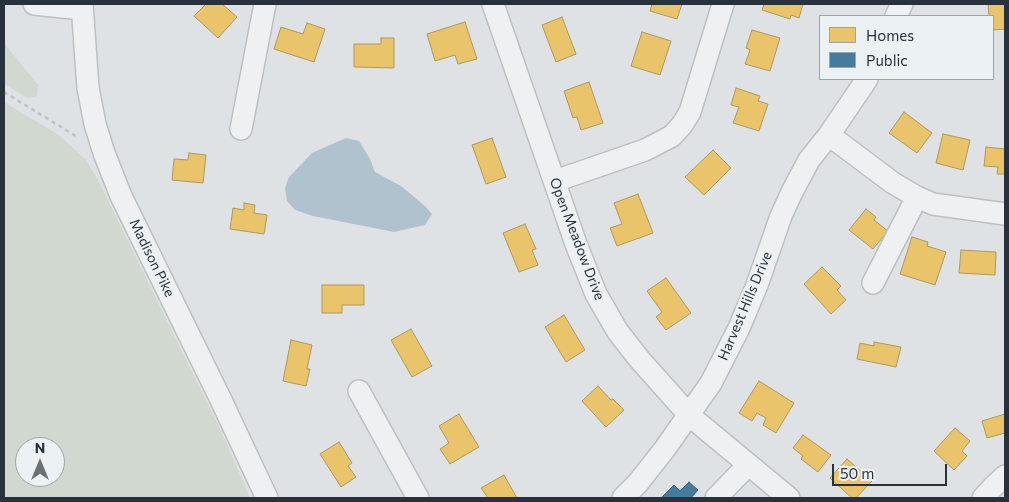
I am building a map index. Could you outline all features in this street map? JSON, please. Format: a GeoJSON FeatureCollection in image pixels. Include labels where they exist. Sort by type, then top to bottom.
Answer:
{"type":"FeatureCollection","features":[{"type":"Feature","properties":{"kind":"street"},"geometry":{"type":"LineString","coordinates":[[34,4],[82,6]]}},
{"type":"Feature","properties":{"kind":"street"},"geometry":{"type":"LineString","coordinates":[[241,129],[265,4]]}},
{"type":"Feature","properties":{"kind":"street","name":"Open Meadow Drive"},"geometry":{"type":"LineString","coordinates":[[493,4],[576,244],[596,294],[623,339],[690,416],[788,498]]}},
{"type":"Feature","properties":{"kind":"street"},"geometry":{"type":"LineString","coordinates":[[555,181],[646,150],[672,136],[690,112],[724,4]]}},
{"type":"Feature","properties":{"kind":"street","name":"Madison Pike"},"geometry":{"type":"LineString","coordinates":[[82,6],[88,88],[95,124],[104,153],[121,196],[267,498]]}},
{"type":"Feature","properties":{"kind":"street","name":"Harvest Hills Drive"},"geometry":{"type":"LineString","coordinates":[[623,498],[637,484],[664,450],[690,416],[711,383],[757,285],[781,216],[792,192],[809,160],[830,135],[866,80]]}},
{"type":"Feature","properties":{"kind":"street"},"geometry":{"type":"LineString","coordinates":[[830,135],[893,183],[917,197],[933,204],[1005,214]]}},
{"type":"Feature","properties":{"kind":"street"},"geometry":{"type":"LineString","coordinates":[[873,283],[917,197]]}},
{"type":"Feature","properties":{"kind":"street"},"geometry":{"type":"LineString","coordinates":[[359,391],[418,498]]}},
{"type":"Feature","properties":{"kind":"street"},"geometry":{"type":"LineString","coordinates":[[716,498],[748,465]]}},
{"type":"Feature","properties":{"kind":"street"},"geometry":{"type":"LineString","coordinates":[[983,498],[1005,476]]}},
{"type":"Feature","properties":{"kind":"path"},"geometry":{"type":"LineString","coordinates":[[4,92],[79,138]]}},
{"type":"Feature","properties":{"kind":"shaded area"},"geometry":{"type":"Polygon","coordinates":[[[4,43],[38,85],[37,96],[27,98],[4,84],[4,43]]]}},
{"type":"Feature","properties":{"kind":"shaded area"},"geometry":{"type":"Polygon","coordinates":[[[4,102],[59,135],[86,160],[100,184],[222,433],[250,498],[4,498],[4,102]]]}},
{"type":"Feature","properties":{"kind":"water"},"geometry":{"type":"Polygon","coordinates":[[[346,138],[359,141],[370,159],[375,172],[401,186],[425,206],[432,214],[425,225],[394,232],[313,216],[295,210],[287,201],[285,188],[289,177],[312,153],[346,138]]]}},
{"type":"Feature","properties":{"kind":"building: Homes"},"geometry":{"type":"Polygon","coordinates":[[[206,4],[222,4],[237,17],[218,38],[194,16],[206,4]]]}},
{"type":"Feature","properties":{"kind":"building: Homes"},"geometry":{"type":"Polygon","coordinates":[[[652,4],[682,4],[677,19],[650,11],[652,4]]]}},
{"type":"Feature","properties":{"kind":"building: Homes"},"geometry":{"type":"Polygon","coordinates":[[[764,4],[803,4],[799,18],[791,15],[790,19],[762,10],[764,4]]]}},
{"type":"Feature","properties":{"kind":"building: Homes"},"geometry":{"type":"Polygon","coordinates":[[[988,4],[1005,4],[1005,29],[994,30],[994,15],[989,15],[988,4]]]}},
{"type":"Feature","properties":{"kind":"building: Homes"},"geometry":{"type":"Polygon","coordinates":[[[562,17],[576,54],[556,62],[542,25],[562,17]]]}},
{"type":"Feature","properties":{"kind":"building: Homes"},"geometry":{"type":"Polygon","coordinates":[[[465,22],[477,59],[458,64],[455,55],[435,61],[427,34],[465,22]]]}},
{"type":"Feature","properties":{"kind":"building: Homes"},"geometry":{"type":"Polygon","coordinates":[[[307,23],[325,29],[314,62],[274,49],[281,27],[303,34],[307,23]]]}},
{"type":"Feature","properties":{"kind":"building: Homes"},"geometry":{"type":"Polygon","coordinates":[[[752,30],[780,38],[770,71],[745,64],[750,50],[746,48],[752,30]]]}},
{"type":"Feature","properties":{"kind":"building: Homes"},"geometry":{"type":"Polygon","coordinates":[[[642,32],[671,41],[660,75],[631,66],[642,32]]]}},
{"type":"Feature","properties":{"kind":"building: Homes"},"geometry":{"type":"Polygon","coordinates":[[[381,38],[394,38],[394,68],[354,67],[354,44],[381,44],[381,38]]]}},
{"type":"Feature","properties":{"kind":"building: Homes"},"geometry":{"type":"Polygon","coordinates":[[[589,82],[603,123],[581,130],[577,117],[573,118],[564,91],[589,82]]]}},
{"type":"Feature","properties":{"kind":"building: Homes"},"geometry":{"type":"Polygon","coordinates":[[[736,88],[760,96],[758,101],[768,104],[759,131],[733,123],[739,107],[731,105],[736,88]]]}},
{"type":"Feature","properties":{"kind":"building: Homes"},"geometry":{"type":"Polygon","coordinates":[[[904,112],[932,133],[917,153],[889,133],[904,112]]]}},
{"type":"Feature","properties":{"kind":"building: Homes"},"geometry":{"type":"Polygon","coordinates":[[[943,134],[970,140],[963,170],[936,163],[943,134]]]}},
{"type":"Feature","properties":{"kind":"building: Homes"},"geometry":{"type":"Polygon","coordinates":[[[492,138],[506,177],[486,184],[472,145],[492,138]]]}},
{"type":"Feature","properties":{"kind":"building: Homes"},"geometry":{"type":"Polygon","coordinates":[[[986,147],[1005,149],[1005,174],[997,174],[998,167],[984,166],[986,147]]]}},
{"type":"Feature","properties":{"kind":"building: Homes"},"geometry":{"type":"Polygon","coordinates":[[[713,150],[731,168],[704,195],[685,177],[713,150]]]}},
{"type":"Feature","properties":{"kind":"building: Homes"},"geometry":{"type":"Polygon","coordinates":[[[189,153],[206,155],[203,183],[172,180],[174,159],[188,160],[189,153]]]}},
{"type":"Feature","properties":{"kind":"building: Homes"},"geometry":{"type":"Polygon","coordinates":[[[638,194],[653,233],[617,246],[610,228],[622,224],[614,203],[638,194]]]}},
{"type":"Feature","properties":{"kind":"building: Homes"},"geometry":{"type":"Polygon","coordinates":[[[244,203],[255,205],[254,213],[267,215],[264,234],[230,229],[233,208],[244,210],[244,203]]]}},
{"type":"Feature","properties":{"kind":"building: Homes"},"geometry":{"type":"Polygon","coordinates":[[[866,209],[876,217],[874,220],[888,231],[873,249],[849,230],[866,209]]]}},
{"type":"Feature","properties":{"kind":"building: Homes"},"geometry":{"type":"Polygon","coordinates":[[[525,224],[536,249],[532,250],[538,265],[519,272],[503,233],[525,224]]]}},
{"type":"Feature","properties":{"kind":"building: Homes"},"geometry":{"type":"Polygon","coordinates":[[[912,237],[928,242],[927,246],[946,252],[935,285],[900,274],[912,237]]]}},
{"type":"Feature","properties":{"kind":"building: Homes"},"geometry":{"type":"Polygon","coordinates":[[[961,250],[996,252],[995,275],[959,273],[961,250]]]}},
{"type":"Feature","properties":{"kind":"building: Homes"},"geometry":{"type":"Polygon","coordinates":[[[822,267],[841,286],[837,290],[846,300],[831,314],[804,284],[822,267]]]}},
{"type":"Feature","properties":{"kind":"building: Homes"},"geometry":{"type":"Polygon","coordinates":[[[666,278],[691,313],[666,330],[656,317],[662,312],[647,291],[666,278]]]}},
{"type":"Feature","properties":{"kind":"building: Homes"},"geometry":{"type":"Polygon","coordinates":[[[322,285],[364,285],[364,305],[342,305],[342,313],[322,313],[322,285]]]}},
{"type":"Feature","properties":{"kind":"building: Homes"},"geometry":{"type":"Polygon","coordinates":[[[564,315],[585,350],[566,362],[545,327],[564,315]]]}},
{"type":"Feature","properties":{"kind":"building: Homes"},"geometry":{"type":"Polygon","coordinates":[[[411,329],[432,366],[412,377],[391,340],[411,329]]]}},
{"type":"Feature","properties":{"kind":"building: Homes"},"geometry":{"type":"Polygon","coordinates":[[[291,340],[312,345],[306,386],[283,381],[291,340]]]}},
{"type":"Feature","properties":{"kind":"building: Homes"},"geometry":{"type":"Polygon","coordinates":[[[874,342],[901,347],[896,367],[857,359],[860,343],[874,346],[874,342]]]}},
{"type":"Feature","properties":{"kind":"building: Homes"},"geometry":{"type":"Polygon","coordinates":[[[759,381],[794,403],[776,433],[763,425],[766,418],[757,413],[752,421],[739,413],[759,381]]]}},
{"type":"Feature","properties":{"kind":"building: Homes"},"geometry":{"type":"Polygon","coordinates":[[[598,386],[624,410],[606,427],[582,401],[598,386]]]}},
{"type":"Feature","properties":{"kind":"building: Homes"},"geometry":{"type":"Polygon","coordinates":[[[459,414],[479,447],[450,464],[440,449],[449,443],[439,426],[459,414]]]}},
{"type":"Feature","properties":{"kind":"building: Homes"},"geometry":{"type":"Polygon","coordinates":[[[1005,414],[1005,433],[987,438],[982,421],[1005,414]]]}},
{"type":"Feature","properties":{"kind":"building: Homes"},"geometry":{"type":"Polygon","coordinates":[[[955,428],[970,441],[962,451],[967,456],[954,470],[934,451],[955,428]]]}},
{"type":"Feature","properties":{"kind":"building: Homes"},"geometry":{"type":"Polygon","coordinates":[[[803,435],[831,455],[818,472],[801,459],[803,456],[793,448],[803,435]]]}},
{"type":"Feature","properties":{"kind":"building: Homes"},"geometry":{"type":"Polygon","coordinates":[[[339,442],[352,463],[348,466],[356,477],[341,487],[320,454],[339,442]]]}},
{"type":"Feature","properties":{"kind":"building: Homes"},"geometry":{"type":"Polygon","coordinates":[[[847,459],[872,481],[856,498],[852,498],[830,478],[847,459]]]}},
{"type":"Feature","properties":{"kind":"building: Homes"},"geometry":{"type":"Polygon","coordinates":[[[504,475],[517,498],[488,498],[481,488],[504,475]]]}},
{"type":"Feature","properties":{"kind":"building: Public"},"geometry":{"type":"Polygon","coordinates":[[[689,482],[698,490],[691,498],[661,498],[674,485],[680,491],[689,482]]]}}]}
